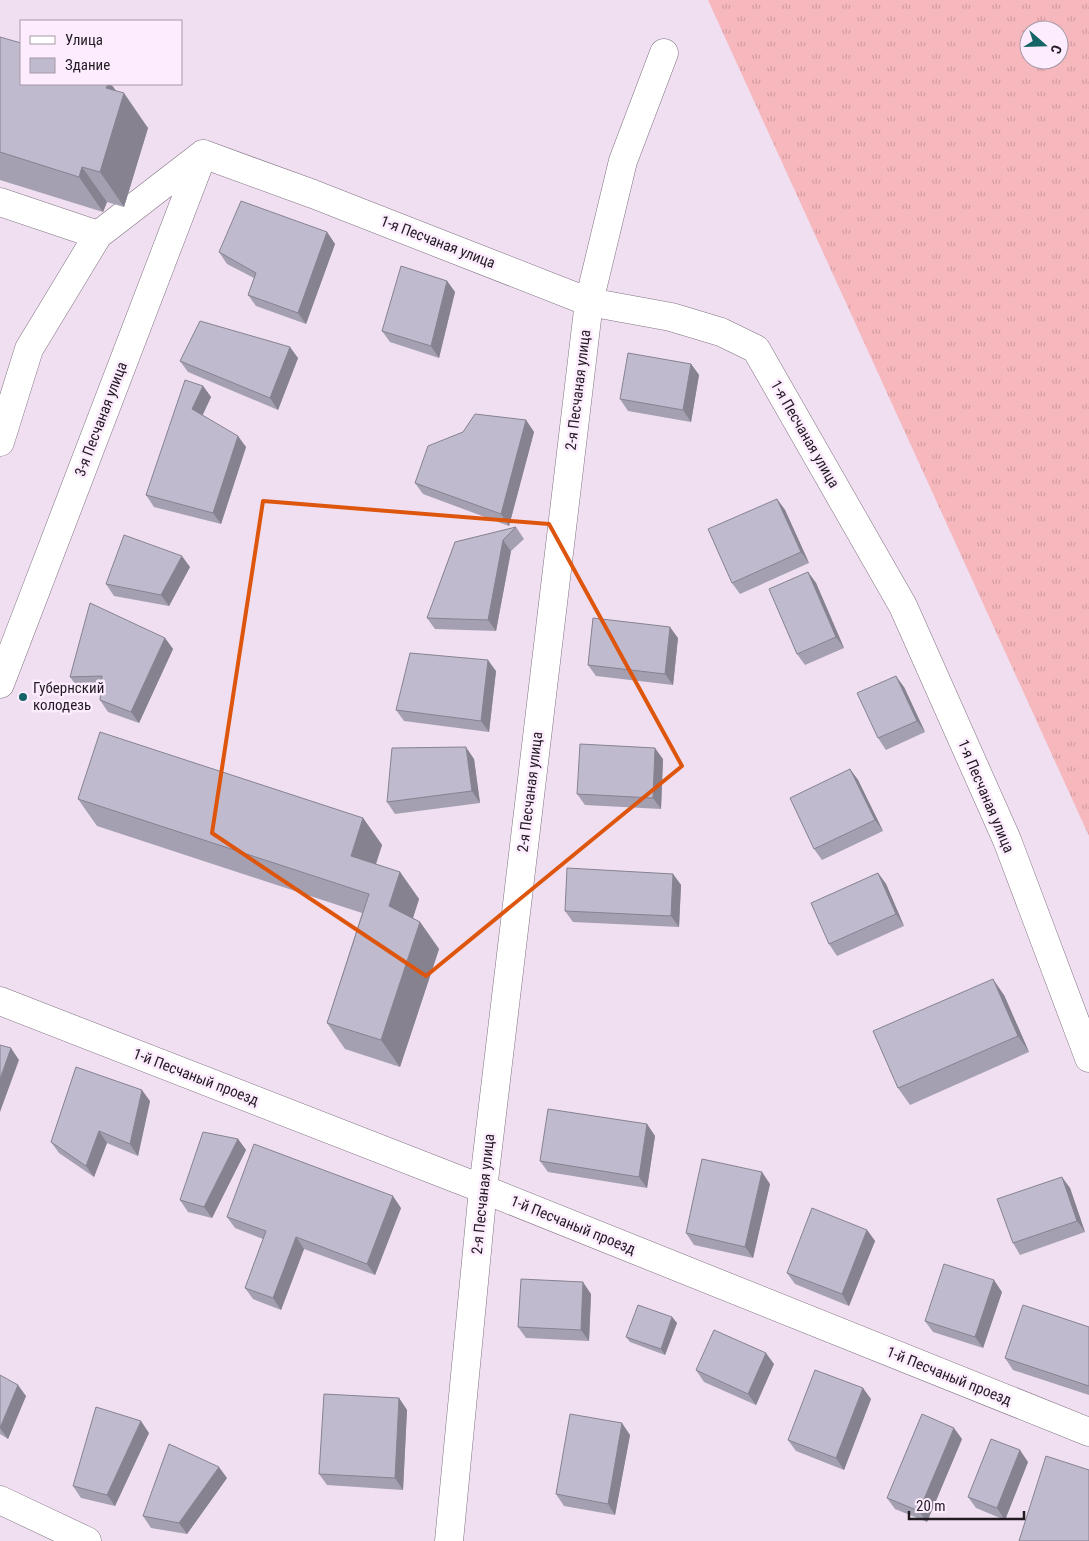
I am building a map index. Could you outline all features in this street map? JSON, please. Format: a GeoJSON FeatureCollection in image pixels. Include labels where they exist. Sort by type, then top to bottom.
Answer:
{"type":"FeatureCollection","features":[{"type":"Feature","properties":{"kind":"street","name":"2-я Песчаная улица"},"geometry":{"type":"LineString","coordinates":[[450,1541],[482,1189],[589,302],[623,161],[664,53]]}},
{"type":"Feature","properties":{"kind":"street","name":"1-я Песчаная улица"},"geometry":{"type":"LineString","coordinates":[[203,154],[313,194],[589,302],[671,317],[721,332],[756,349],[903,606],[1007,840],[1089,1058]]}},
{"type":"Feature","properties":{"kind":"street"},"geometry":{"type":"LineString","coordinates":[[0,442],[6,405],[29,349],[98,235],[203,154]]}},
{"type":"Feature","properties":{"kind":"street","name":"3-я Песчаная улица"},"geometry":{"type":"LineString","coordinates":[[0,684],[203,154]]}},
{"type":"Feature","properties":{"kind":"street"},"geometry":{"type":"LineString","coordinates":[[0,202],[98,235]]}},
{"type":"Feature","properties":{"kind":"street","name":"1-й Песчаный проезд"},"geometry":{"type":"LineString","coordinates":[[0,1000],[482,1189],[1089,1432]]}},
{"type":"Feature","properties":{"kind":"street"},"geometry":{"type":"LineString","coordinates":[[0,1500],[87,1541]]}},
{"type":"Feature","properties":{"kind":"highlighted area"},"geometry":{"type":"Polygon","coordinates":[[[263,501],[549,524],[682,766],[426,976],[212,833],[263,501]]]}},
{"type":"Feature","properties":{"kind":"green space"},"geometry":{"type":"Polygon","coordinates":[[[708,0],[1089,0],[1089,836],[708,0]]]}},
{"type":"Feature","properties":{"kind":"building"},"geometry":{"type":"Polygon","coordinates":[[[0,37],[20,43],[20,85],[108,85],[106,88],[124,93],[100,172],[82,167],[79,177],[0,152],[0,37]]]}},
{"type":"Feature","properties":{"kind":"building"},"geometry":{"type":"Polygon","coordinates":[[[241,201],[327,232],[298,313],[248,295],[256,273],[219,252],[241,201]]]}},
{"type":"Feature","properties":{"kind":"building"},"geometry":{"type":"Polygon","coordinates":[[[401,266],[447,281],[431,346],[382,331],[401,266]]]}},
{"type":"Feature","properties":{"kind":"building"},"geometry":{"type":"Polygon","coordinates":[[[200,321],[290,347],[270,398],[180,361],[200,321]]]}},
{"type":"Feature","properties":{"kind":"building"},"geometry":{"type":"Polygon","coordinates":[[[628,353],[691,364],[683,410],[620,399],[628,353]]]}},
{"type":"Feature","properties":{"kind":"building"},"geometry":{"type":"Polygon","coordinates":[[[185,380],[203,386],[192,409],[238,436],[213,513],[146,495],[185,380]]]}},
{"type":"Feature","properties":{"kind":"building"},"geometry":{"type":"Polygon","coordinates":[[[475,414],[526,420],[501,514],[415,483],[428,446],[463,432],[475,414]]]}},
{"type":"Feature","properties":{"kind":"building"},"geometry":{"type":"Polygon","coordinates":[[[777,499],[801,552],[732,583],[708,529],[777,499]]]}},
{"type":"Feature","properties":{"kind":"building"},"geometry":{"type":"Polygon","coordinates":[[[516,527],[503,540],[488,620],[427,618],[455,542],[516,527]]]}},
{"type":"Feature","properties":{"kind":"building"},"geometry":{"type":"Polygon","coordinates":[[[124,535],[182,556],[161,595],[106,584],[124,535]]]}},
{"type":"Feature","properties":{"kind":"building"},"geometry":{"type":"Polygon","coordinates":[[[808,572],[836,637],[797,654],[769,589],[808,572]]]}},
{"type":"Feature","properties":{"kind":"building"},"geometry":{"type":"Polygon","coordinates":[[[90,603],[165,638],[131,712],[100,700],[102,676],[70,677],[90,603]]]}},
{"type":"Feature","properties":{"kind":"building"},"geometry":{"type":"Polygon","coordinates":[[[593,618],[670,627],[665,674],[588,665],[593,618]]]}},
{"type":"Feature","properties":{"kind":"building"},"geometry":{"type":"Polygon","coordinates":[[[410,653],[488,660],[481,721],[396,710],[410,653]]]}},
{"type":"Feature","properties":{"kind":"building"},"geometry":{"type":"Polygon","coordinates":[[[896,676],[917,721],[878,738],[857,693],[896,676]]]}},
{"type":"Feature","properties":{"kind":"building"},"geometry":{"type":"Polygon","coordinates":[[[100,732],[363,818],[351,856],[400,872],[389,906],[420,922],[381,1040],[327,1023],[369,894],[78,799],[100,732]]]}},
{"type":"Feature","properties":{"kind":"building"},"geometry":{"type":"Polygon","coordinates":[[[580,744],[655,748],[653,798],[577,794],[580,744]]]}},
{"type":"Feature","properties":{"kind":"building"},"geometry":{"type":"Polygon","coordinates":[[[466,747],[472,791],[387,802],[392,748],[466,747]]]}},
{"type":"Feature","properties":{"kind":"building"},"geometry":{"type":"Polygon","coordinates":[[[850,769],[875,820],[814,849],[790,798],[850,769]]]}},
{"type":"Feature","properties":{"kind":"building"},"geometry":{"type":"Polygon","coordinates":[[[567,868],[673,874],[671,916],[565,911],[567,868]]]}},
{"type":"Feature","properties":{"kind":"building"},"geometry":{"type":"Polygon","coordinates":[[[878,873],[896,914],[829,944],[811,903],[878,873]]]}},
{"type":"Feature","properties":{"kind":"building"},"geometry":{"type":"Polygon","coordinates":[[[993,979],[1018,1036],[898,1088],[873,1031],[993,979]]]}},
{"type":"Feature","properties":{"kind":"building"},"geometry":{"type":"Polygon","coordinates":[[[0,1045],[11,1048],[0,1079],[0,1045]]]}},
{"type":"Feature","properties":{"kind":"building"},"geometry":{"type":"Polygon","coordinates":[[[76,1067],[142,1090],[130,1144],[99,1131],[86,1166],[51,1142],[76,1067]]]}},
{"type":"Feature","properties":{"kind":"building"},"geometry":{"type":"Polygon","coordinates":[[[548,1109],[647,1124],[639,1177],[540,1161],[548,1109]]]}},
{"type":"Feature","properties":{"kind":"building"},"geometry":{"type":"Polygon","coordinates":[[[203,1132],[238,1139],[204,1207],[180,1200],[203,1132]]]}},
{"type":"Feature","properties":{"kind":"building"},"geometry":{"type":"Polygon","coordinates":[[[254,1144],[393,1196],[367,1264],[296,1237],[273,1298],[245,1288],[266,1231],[227,1217],[254,1144]]]}},
{"type":"Feature","properties":{"kind":"building"},"geometry":{"type":"Polygon","coordinates":[[[702,1159],[762,1172],[745,1247],[686,1233],[702,1159]]]}},
{"type":"Feature","properties":{"kind":"building"},"geometry":{"type":"Polygon","coordinates":[[[1062,1177],[1077,1221],[1013,1243],[997,1199],[1062,1177]]]}},
{"type":"Feature","properties":{"kind":"building"},"geometry":{"type":"Polygon","coordinates":[[[812,1208],[867,1230],[842,1294],[787,1273],[812,1208]]]}},
{"type":"Feature","properties":{"kind":"building"},"geometry":{"type":"Polygon","coordinates":[[[944,1264],[994,1280],[975,1337],[925,1321],[944,1264]]]}},
{"type":"Feature","properties":{"kind":"building"},"geometry":{"type":"Polygon","coordinates":[[[521,1279],[583,1282],[581,1330],[518,1327],[521,1279]]]}},
{"type":"Feature","properties":{"kind":"building"},"geometry":{"type":"Polygon","coordinates":[[[638,1305],[672,1317],[661,1349],[626,1337],[638,1305]]]}},
{"type":"Feature","properties":{"kind":"building"},"geometry":{"type":"Polygon","coordinates":[[[1023,1305],[1089,1327],[1089,1386],[1005,1358],[1023,1305]]]}},
{"type":"Feature","properties":{"kind":"building"},"geometry":{"type":"Polygon","coordinates":[[[714,1330],[766,1353],[748,1394],[696,1370],[714,1330]]]}},
{"type":"Feature","properties":{"kind":"building"},"geometry":{"type":"Polygon","coordinates":[[[815,1370],[863,1388],[836,1458],[788,1440],[815,1370]]]}},
{"type":"Feature","properties":{"kind":"building"},"geometry":{"type":"Polygon","coordinates":[[[0,1375],[18,1385],[0,1428],[0,1375]]]}},
{"type":"Feature","properties":{"kind":"building"},"geometry":{"type":"Polygon","coordinates":[[[324,1394],[399,1398],[395,1478],[319,1474],[324,1394]]]}},
{"type":"Feature","properties":{"kind":"building"},"geometry":{"type":"Polygon","coordinates":[[[96,1407],[141,1421],[107,1495],[73,1486],[96,1407]]]}},
{"type":"Feature","properties":{"kind":"building"},"geometry":{"type":"Polygon","coordinates":[[[570,1414],[622,1423],[608,1504],[556,1494],[570,1414]]]}},
{"type":"Feature","properties":{"kind":"building"},"geometry":{"type":"Polygon","coordinates":[[[922,1414],[954,1428],[919,1511],[887,1498],[922,1414]]]}},
{"type":"Feature","properties":{"kind":"building"},"geometry":{"type":"Polygon","coordinates":[[[991,1439],[1020,1450],[997,1508],[968,1497],[991,1439]]]}},
{"type":"Feature","properties":{"kind":"building"},"geometry":{"type":"Polygon","coordinates":[[[169,1444],[219,1467],[179,1523],[143,1516],[169,1444]]]}},
{"type":"Feature","properties":{"kind":"building"},"geometry":{"type":"Polygon","coordinates":[[[1046,1456],[1089,1470],[1089,1541],[1019,1541],[1046,1456]]]}},
{"type":"Feature","properties":{"kind":"place","name":"Губернский колодезь"},"geometry":{"type":"Point","coordinates":[23,697]}}]}
